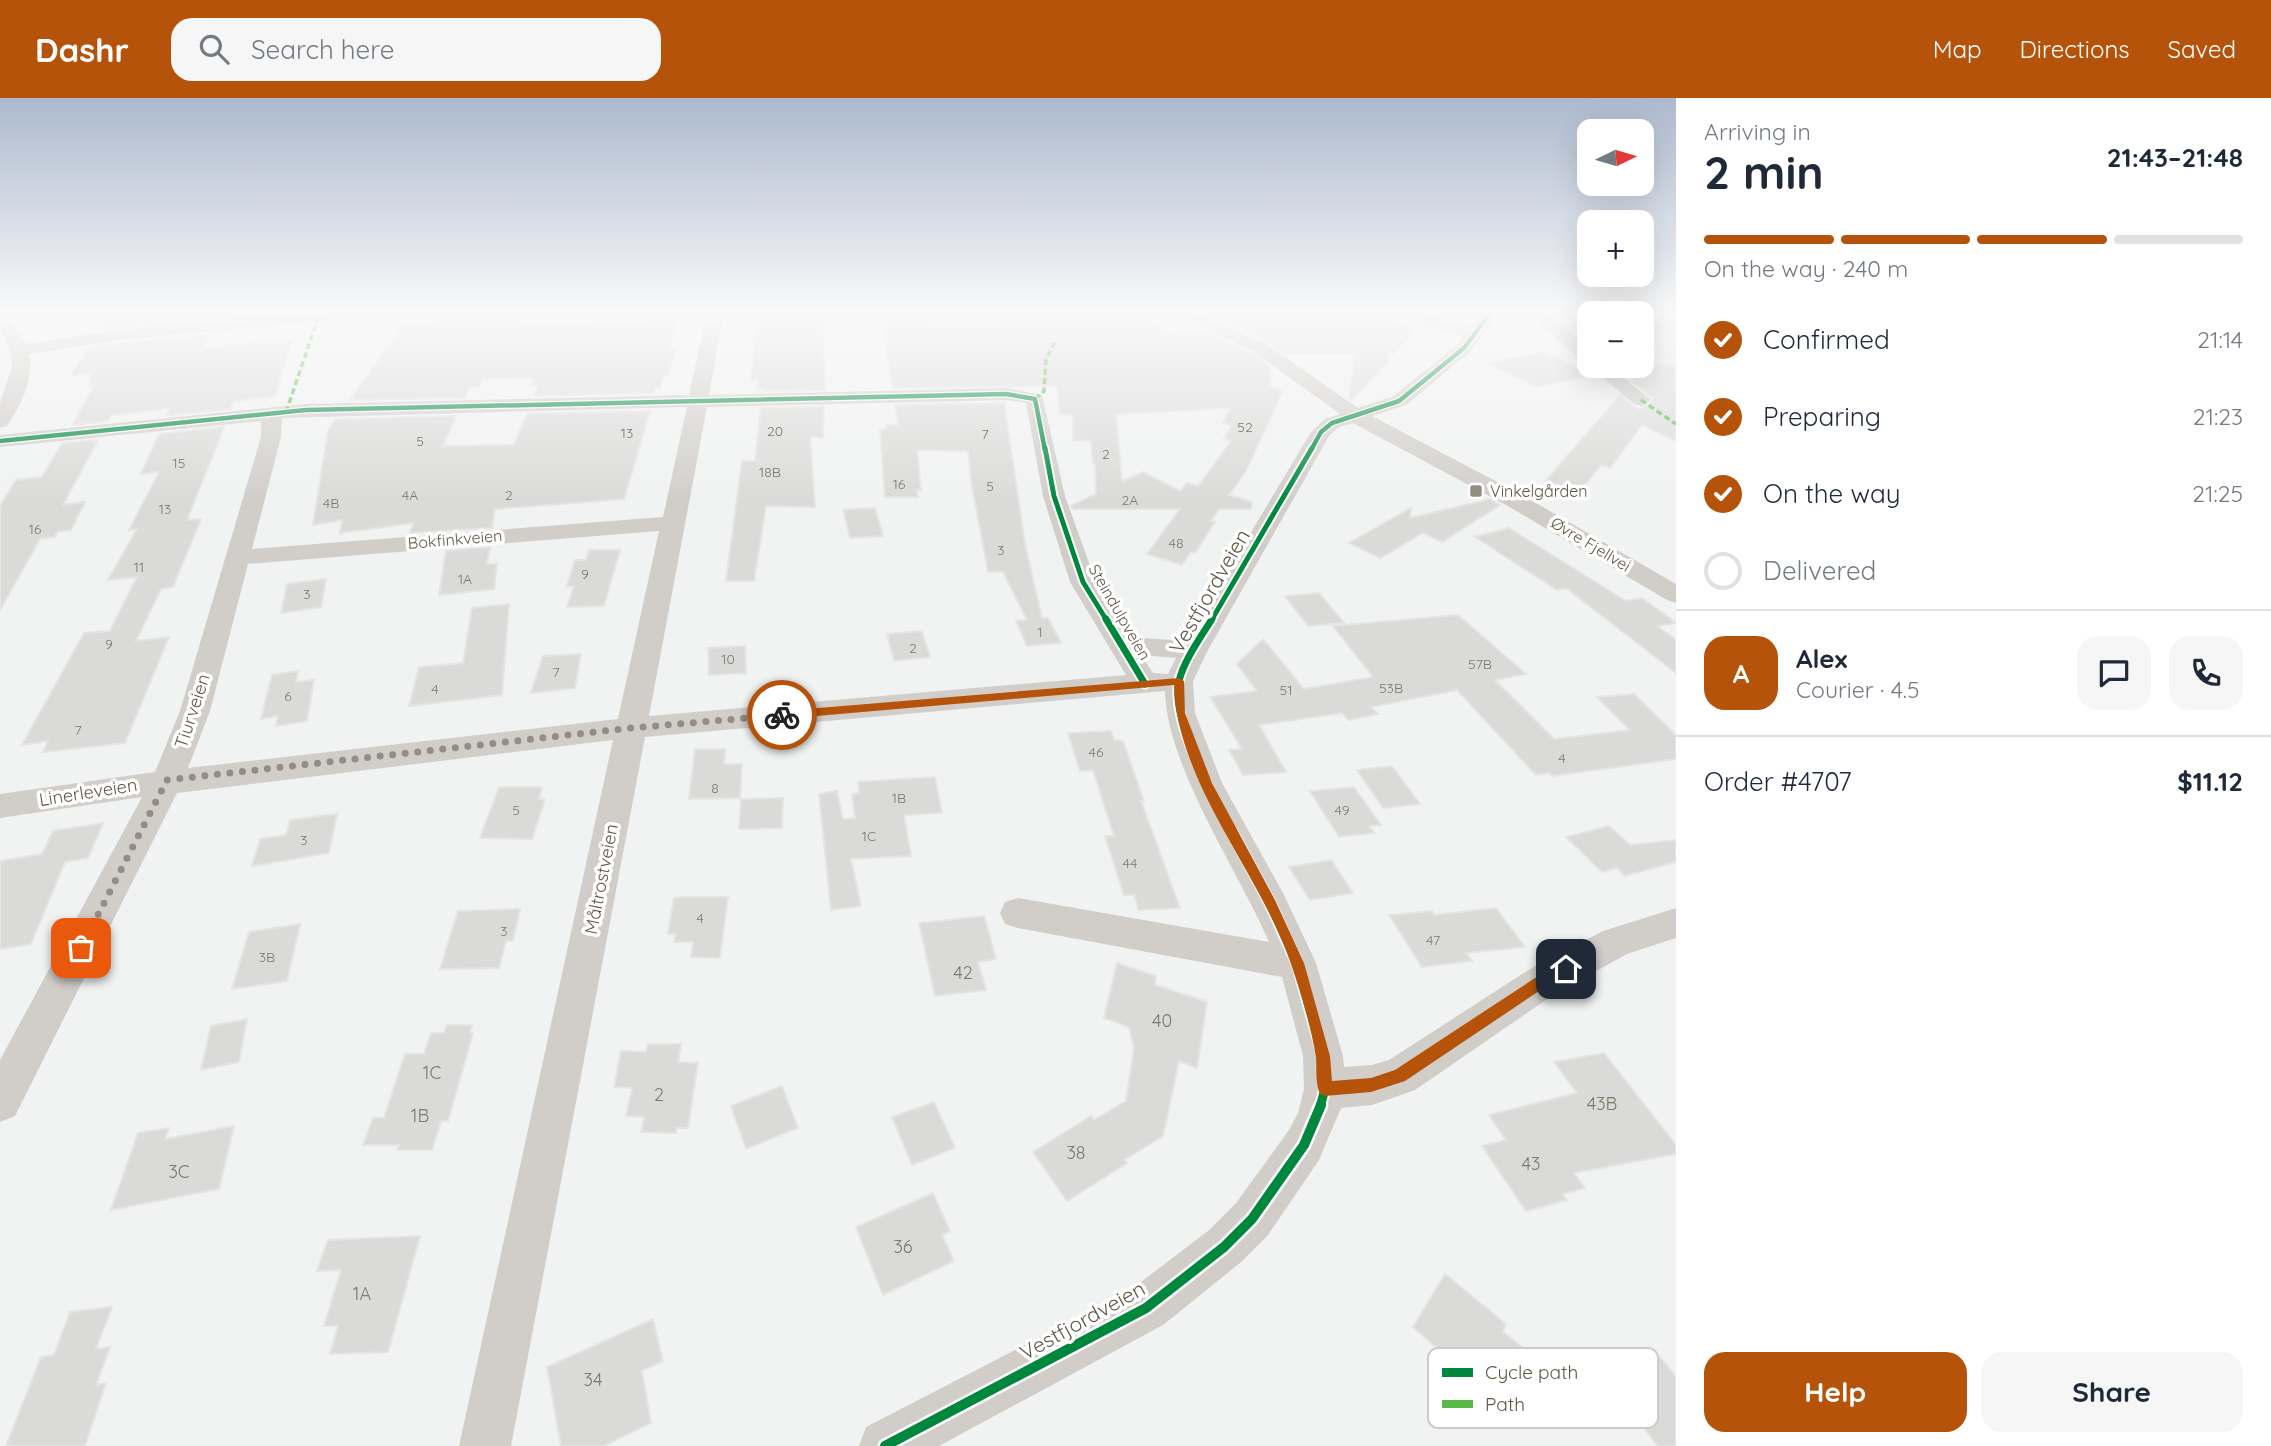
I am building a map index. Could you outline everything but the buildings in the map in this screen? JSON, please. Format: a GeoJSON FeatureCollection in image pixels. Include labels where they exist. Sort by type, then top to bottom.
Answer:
{"type":"FeatureCollection","features":[{"type":"Feature","properties":{"kind":"street"},"geometry":{"type":"LineString","coordinates":[[0,422],[20,375]]}},
{"type":"Feature","properties":{"kind":"street","name":"Måltrostveien"},"geometry":{"type":"LineString","coordinates":[[485,1446],[703,375]]}},
{"type":"Feature","properties":{"kind":"street"},"geometry":{"type":"LineString","coordinates":[[1298,375],[1356,416]]}},
{"type":"Feature","properties":{"kind":"street","name":"Vestfjordveien"},"geometry":{"type":"LineString","coordinates":[[885,1446],[1146,1308],[1224,1247],[1252,1219],[1304,1145],[1317,1119],[1325,1089],[1323,1056],[1297,963],[1270,903],[1206,783],[1180,713],[1162,683],[1194,650],[1314,442],[1332,423],[1399,401],[1431,375]]}},
{"type":"Feature","properties":{"kind":"street"},"geometry":{"type":"LineString","coordinates":[[1613,378],[1641,400]]}},
{"type":"Feature","properties":{"kind":"street","name":"Steindulpveien"},"geometry":{"type":"LineString","coordinates":[[698,402],[1006,394],[1035,399],[1054,496],[1083,582],[1122,645],[1162,683]]}},
{"type":"Feature","properties":{"kind":"street"},"geometry":{"type":"LineString","coordinates":[[0,441],[272,412],[698,402]]}},
{"type":"Feature","properties":{"kind":"street","name":"Tiurveien"},"geometry":{"type":"LineString","coordinates":[[0,1102],[167,780],[195,711],[271,437],[272,412]]}},
{"type":"Feature","properties":{"kind":"street","name":"Øvre Fjellvei"},"geometry":{"type":"LineString","coordinates":[[1356,416],[1514,499],[1676,595]]}},
{"type":"Feature","properties":{"kind":"street","name":"Bokfinkveien"},"geometry":{"type":"LineString","coordinates":[[236,558],[674,523]]}},
{"type":"Feature","properties":{"kind":"street"},"geometry":{"type":"LineString","coordinates":[[1122,645],[1194,650]]}},
{"type":"Feature","properties":{"kind":"street","name":"Linerleveien"},"geometry":{"type":"LineString","coordinates":[[0,806],[167,780],[631,728],[1162,683]]}},
{"type":"Feature","properties":{"kind":"street"},"geometry":{"type":"LineString","coordinates":[[1018,912],[1297,963]]}},
{"type":"Feature","properties":{"kind":"street"},"geometry":{"type":"LineString","coordinates":[[1325,1089],[1371,1085],[1400,1076],[1543,981],[1616,942],[1676,923]]}},
{"type":"Feature","properties":{"kind":"marked path"},"geometry":{"type":"LineString","coordinates":[[286,412],[299,375]]}},
{"type":"Feature","properties":{"kind":"marked path"},"geometry":{"type":"LineString","coordinates":[[1035,399],[1044,391],[1044,375]]}},
{"type":"Feature","properties":{"kind":"marked path"},"geometry":{"type":"LineString","coordinates":[[1641,400],[1676,424]]}},
{"type":"Feature","properties":{"kind":"cycle path"},"geometry":{"type":"LineString","coordinates":[[885,1446],[1146,1308],[1224,1247],[1252,1219],[1304,1145],[1317,1119],[1325,1089],[1323,1056],[1297,963],[1270,903],[1206,783],[1180,713],[1179,681],[1194,650],[1321,432],[1332,423],[1399,401],[1431,375]]}},
{"type":"Feature","properties":{"kind":"cycle path"},"geometry":{"type":"LineString","coordinates":[[0,441],[306,410],[1006,394],[1035,399],[1054,496],[1083,582],[1145,684]]}},
{"type":"Feature","properties":{"kind":"way so far"},"geometry":{"type":"LineString","coordinates":[[81,948],[167,780],[631,728],[782,715]]}},
{"type":"Feature","properties":{"kind":"place","name":"Vinkelgården"},"geometry":{"type":"Point","coordinates":[1476,491]}},
{"type":"Feature","properties":{"kind":"route"},"geometry":{"type":"LineString","coordinates":[[782,715],[1179,681],[1180,713],[1206,783],[1270,903],[1297,963],[1323,1056],[1325,1089],[1371,1085],[1400,1076],[1543,981],[1566,969]]}}]}
